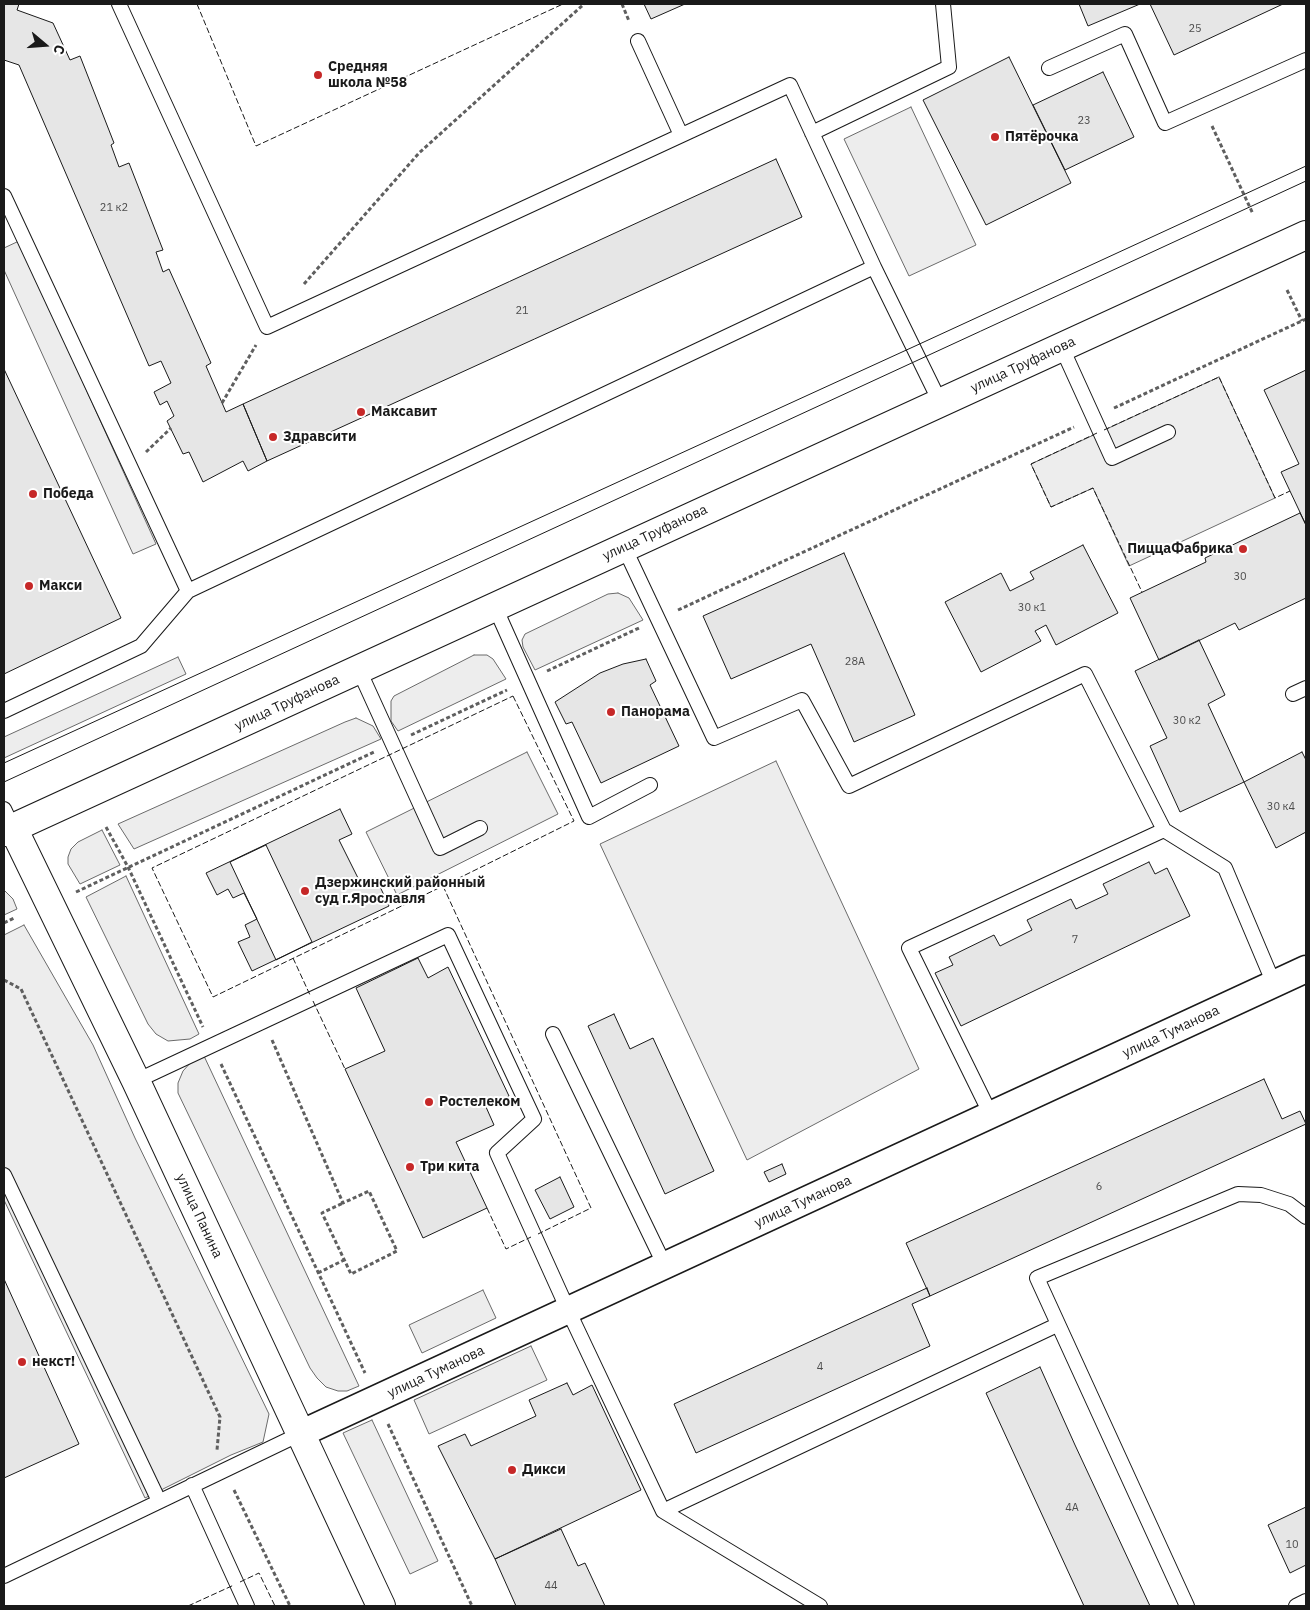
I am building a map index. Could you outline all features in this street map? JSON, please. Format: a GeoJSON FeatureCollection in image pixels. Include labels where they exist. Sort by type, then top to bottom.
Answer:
{"type":"FeatureCollection","features":[{"type":"Feature","properties":{"kind":"street","name":"улица Труфанова"},"geometry":{"type":"LineString","coordinates":[[7,823],[359,670],[1306,235]]}},
{"type":"Feature","properties":{"kind":"street","name":"улица Панина"},"geometry":{"type":"LineString","coordinates":[[7,823],[136,1081],[381,1606]]}},
{"type":"Feature","properties":{"kind":"street","name":"улица Туманова"},"geometry":{"type":"LineString","coordinates":[[300,1434],[1306,970]]}},
{"type":"Feature","properties":{"kind":"lane"},"geometry":{"type":"LineString","coordinates":[[119,4],[267,327],[790,85],[874,267],[941,404]]}},
{"type":"Feature","properties":{"kind":"lane"},"geometry":{"type":"LineString","coordinates":[[812,133],[949,67],[943,4]]}},
{"type":"Feature","properties":{"kind":"lane"},"geometry":{"type":"LineString","coordinates":[[1049,68],[1125,34],[1165,124],[1306,60]]}},
{"type":"Feature","properties":{"kind":"lane"},"geometry":{"type":"LineString","coordinates":[[638,42],[681,135]]}},
{"type":"Feature","properties":{"kind":"lane"},"geometry":{"type":"LineString","coordinates":[[4,196],[8,218],[130,467],[188,591]]}},
{"type":"Feature","properties":{"kind":"lane"},"geometry":{"type":"LineString","coordinates":[[4,711],[141,646],[188,591],[874,267]]}},
{"type":"Feature","properties":{"kind":"lane"},"geometry":{"type":"LineString","coordinates":[[1062,348],[1112,458],[1168,432]]}},
{"type":"Feature","properties":{"kind":"lane"},"geometry":{"type":"LineString","coordinates":[[624,547],[714,738],[802,700],[849,786],[1086,674],[1164,830],[1225,868],[1274,984]]}},
{"type":"Feature","properties":{"kind":"lane"},"geometry":{"type":"LineString","coordinates":[[495,607],[589,816],[650,784]]}},
{"type":"Feature","properties":{"kind":"lane"},"geometry":{"type":"LineString","coordinates":[[359,670],[440,848],[480,828]]}},
{"type":"Feature","properties":{"kind":"lane"},"geometry":{"type":"LineString","coordinates":[[1293,694],[1306,688]]}},
{"type":"Feature","properties":{"kind":"lane"},"geometry":{"type":"LineString","coordinates":[[991,1115],[909,948],[1164,830]]}},
{"type":"Feature","properties":{"kind":"lane"},"geometry":{"type":"LineString","coordinates":[[136,1081],[448,934],[534,1119],[497,1154],[663,1511],[820,1606]]}},
{"type":"Feature","properties":{"kind":"lane"},"geometry":{"type":"LineString","coordinates":[[553,1034],[665,1266]]}},
{"type":"Feature","properties":{"kind":"lane"},"geometry":{"type":"LineString","coordinates":[[4,1176],[159,1501]]}},
{"type":"Feature","properties":{"kind":"lane"},"geometry":{"type":"LineString","coordinates":[[1187,1606],[1036,1278],[1238,1194],[1261,1195],[1289,1204],[1306,1217]]}},
{"type":"Feature","properties":{"kind":"lane"},"geometry":{"type":"LineString","coordinates":[[663,1511],[1057,1324]]}},
{"type":"Feature","properties":{"kind":"lane"},"geometry":{"type":"LineString","coordinates":[[4,1576],[300,1434]]}},
{"type":"Feature","properties":{"kind":"lane"},"geometry":{"type":"LineString","coordinates":[[192,1485],[247,1606]]}},
{"type":"Feature","properties":{"kind":"lane"},"geometry":{"type":"LineString","coordinates":[[1296,1606],[1306,1602]]}},
{"type":"Feature","properties":{"kind":"path"},"geometry":{"type":"LineString","coordinates":[[298,291],[419,152],[584,4]]}},
{"type":"Feature","properties":{"kind":"path"},"geometry":{"type":"LineString","coordinates":[[1203,106],[1254,214]]}},
{"type":"Feature","properties":{"kind":"path"},"geometry":{"type":"LineString","coordinates":[[76,893],[392,743],[1304,320],[1287,290]]}},
{"type":"Feature","properties":{"kind":"path"},"geometry":{"type":"LineString","coordinates":[[222,403],[267,327]]}},
{"type":"Feature","properties":{"kind":"path"},"geometry":{"type":"LineString","coordinates":[[130,467],[171,428]]}},
{"type":"Feature","properties":{"kind":"path"},"geometry":{"type":"LineString","coordinates":[[106,827],[128,867],[212,1045],[472,1606]]}},
{"type":"Feature","properties":{"kind":"path"},"geometry":{"type":"LineString","coordinates":[[4,923],[14,918]]}},
{"type":"Feature","properties":{"kind":"path"},"geometry":{"type":"LineString","coordinates":[[4,980],[21,989],[220,1417],[217,1454],[290,1606]]}},
{"type":"Feature","properties":{"kind":"path"},"geometry":{"type":"LineString","coordinates":[[264,1021],[343,1204]]}},
{"type":"Feature","properties":{"kind":"path"},"geometry":{"type":"LineString","coordinates":[[369,1191],[398,1251],[350,1274],[322,1213],[343,1204],[369,1191]]}},
{"type":"Feature","properties":{"kind":"path"},"geometry":{"type":"LineString","coordinates":[[318,1273],[344,1260]]}},
{"type":"Feature","properties":{"kind":"shaded area"},"geometry":{"type":"Polygon","coordinates":[[[911,107],[976,245],[909,276],[844,139],[911,107]]]}},
{"type":"Feature","properties":{"kind":"shaded area"},"geometry":{"type":"Polygon","coordinates":[[[19,241],[156,544],[133,554],[4,270],[4,248],[19,241]]]}},
{"type":"Feature","properties":{"kind":"shaded area"},"geometry":{"type":"Polygon","coordinates":[[[1219,377],[1275,498],[1129,566],[1093,488],[1051,507],[1031,464],[1219,377]]]}},
{"type":"Feature","properties":{"kind":"shaded area"},"geometry":{"type":"Polygon","coordinates":[[[618,593],[629,598],[643,620],[535,670],[523,647],[522,640],[525,634],[608,594],[618,593]]]}},
{"type":"Feature","properties":{"kind":"shaded area"},"geometry":{"type":"Polygon","coordinates":[[[474,655],[487,655],[493,659],[506,679],[398,731],[391,721],[391,701],[394,696],[474,655]]]}},
{"type":"Feature","properties":{"kind":"shaded area"},"geometry":{"type":"Polygon","coordinates":[[[178,657],[186,674],[4,758],[4,737],[178,657]]]}},
{"type":"Feature","properties":{"kind":"shaded area"},"geometry":{"type":"Polygon","coordinates":[[[356,718],[373,726],[381,739],[134,849],[118,824],[345,722],[356,718]]]}},
{"type":"Feature","properties":{"kind":"shaded area"},"geometry":{"type":"Polygon","coordinates":[[[527,752],[558,814],[397,895],[366,832],[527,752]]]}},
{"type":"Feature","properties":{"kind":"shaded area"},"geometry":{"type":"Polygon","coordinates":[[[776,761],[919,1069],[747,1160],[600,844],[776,761]]]}},
{"type":"Feature","properties":{"kind":"shaded area"},"geometry":{"type":"Polygon","coordinates":[[[102,830],[120,865],[80,884],[68,864],[71,849],[78,842],[102,830]]]}},
{"type":"Feature","properties":{"kind":"shaded area"},"geometry":{"type":"Polygon","coordinates":[[[126,876],[199,1034],[190,1039],[168,1041],[156,1034],[148,1024],[86,897],[126,876]]]}},
{"type":"Feature","properties":{"kind":"shaded area"},"geometry":{"type":"Polygon","coordinates":[[[4,890],[13,899],[17,909],[4,915],[4,890]]]}},
{"type":"Feature","properties":{"kind":"shaded area"},"geometry":{"type":"Polygon","coordinates":[[[24,925],[93,1045],[135,1138],[269,1414],[263,1442],[231,1455],[145,1498],[4,1200],[4,935],[24,925]]]}},
{"type":"Feature","properties":{"kind":"shaded area"},"geometry":{"type":"Polygon","coordinates":[[[204,1056],[359,1386],[347,1391],[338,1391],[326,1387],[310,1368],[178,1093],[178,1083],[183,1071],[192,1061],[204,1056]]]}},
{"type":"Feature","properties":{"kind":"shaded area"},"geometry":{"type":"Polygon","coordinates":[[[483,1290],[496,1318],[422,1353],[409,1325],[483,1290]]]}},
{"type":"Feature","properties":{"kind":"shaded area"},"geometry":{"type":"Polygon","coordinates":[[[531,1346],[547,1380],[429,1434],[414,1400],[531,1346]]]}},
{"type":"Feature","properties":{"kind":"shaded area"},"geometry":{"type":"Polygon","coordinates":[[[372,1420],[438,1561],[410,1574],[343,1433],[372,1420]]]}},
{"type":"Feature","properties":{"kind":"building"},"geometry":{"type":"Polygon","coordinates":[[[4,4],[19,4],[17,10],[53,23],[70,60],[80,56],[114,143],[111,145],[119,167],[129,163],[163,250],[156,252],[163,272],[169,269],[211,363],[206,366],[226,412],[243,404],[267,461],[248,471],[243,461],[203,482],[189,452],[183,454],[167,421],[174,416],[167,401],[160,405],[154,392],[171,383],[161,361],[149,366],[19,65],[4,60],[4,4]]]}},
{"type":"Feature","properties":{"kind":"building"},"geometry":{"type":"Polygon","coordinates":[[[644,4],[685,4],[651,19],[644,4]]]}},
{"type":"Feature","properties":{"kind":"building"},"geometry":{"type":"Polygon","coordinates":[[[1079,4],[1140,4],[1088,26],[1079,4]]]}},
{"type":"Feature","properties":{"kind":"building"},"geometry":{"type":"Polygon","coordinates":[[[1150,4],[1283,4],[1174,55],[1150,4]]]}},
{"type":"Feature","properties":{"kind":"building","name":"Пятёрочка"},"geometry":{"type":"Polygon","coordinates":[[[1009,57],[1071,183],[986,225],[923,100],[1009,57]]]}},
{"type":"Feature","properties":{"kind":"building"},"geometry":{"type":"Polygon","coordinates":[[[1103,72],[1134,137],[1065,170],[1033,105],[1103,72]]]}},
{"type":"Feature","properties":{"kind":"building"},"geometry":{"type":"Polygon","coordinates":[[[776,159],[802,217],[267,461],[243,404],[776,159]]]}},
{"type":"Feature","properties":{"kind":"building","name":"Победа"},"geometry":{"type":"Polygon","coordinates":[[[4,369],[121,618],[4,674],[4,369]]]}},
{"type":"Feature","properties":{"kind":"building"},"geometry":{"type":"Polygon","coordinates":[[[1306,370],[1306,525],[1281,472],[1299,464],[1264,390],[1306,370]]]}},
{"type":"Feature","properties":{"kind":"building"},"geometry":{"type":"Polygon","coordinates":[[[1300,513],[1306,525],[1306,598],[1239,630],[1235,623],[1159,660],[1130,598],[1206,562],[1205,558],[1300,513]]]}},
{"type":"Feature","properties":{"kind":"building"},"geometry":{"type":"Polygon","coordinates":[[[1083,545],[1118,613],[1056,645],[1046,625],[1035,631],[1041,641],[981,672],[945,602],[1001,573],[1010,591],[1034,579],[1030,572],[1083,545]]]}},
{"type":"Feature","properties":{"kind":"building"},"geometry":{"type":"Polygon","coordinates":[[[844,553],[915,715],[854,742],[811,644],[731,679],[703,616],[844,553]]]}},
{"type":"Feature","properties":{"kind":"building"},"geometry":{"type":"Polygon","coordinates":[[[1199,640],[1225,695],[1208,704],[1244,782],[1180,812],[1150,746],[1167,738],[1135,671],[1199,640]]]}},
{"type":"Feature","properties":{"kind":"building","name":"Панорама"},"geometry":{"type":"Polygon","coordinates":[[[646,659],[656,681],[650,685],[679,746],[601,783],[572,722],[566,724],[555,702],[600,673],[623,664],[646,659]]]}},
{"type":"Feature","properties":{"kind":"building"},"geometry":{"type":"Polygon","coordinates":[[[1302,752],[1306,760],[1306,832],[1276,848],[1244,782],[1302,752]]]}},
{"type":"Feature","properties":{"kind":"building","name":"Дзержинский районный суд г.Ярославля"},"geometry":{"type":"Polygon","coordinates":[[[340,809],[352,834],[339,840],[362,886],[376,878],[389,906],[252,971],[238,942],[250,937],[245,925],[257,919],[244,893],[233,898],[228,889],[217,895],[206,873],[340,809]]]}},
{"type":"Feature","properties":{"kind":"building"},"geometry":{"type":"Polygon","coordinates":[[[266,845],[312,942],[276,960],[230,862],[266,845]]]}},
{"type":"Feature","properties":{"kind":"building"},"geometry":{"type":"Polygon","coordinates":[[[1149,862],[1155,874],[1167,868],[1190,916],[961,1026],[935,973],[953,965],[949,957],[994,935],[1000,946],[1032,930],[1027,920],[1071,899],[1076,909],[1108,894],[1103,884],[1149,862]]]}},
{"type":"Feature","properties":{"kind":"building","name":"Ростелеком"},"geometry":{"type":"Polygon","coordinates":[[[418,958],[428,978],[448,967],[509,1096],[486,1107],[494,1125],[456,1142],[487,1208],[423,1238],[345,1069],[385,1051],[356,988],[418,958]]]}},
{"type":"Feature","properties":{"kind":"building"},"geometry":{"type":"Polygon","coordinates":[[[614,1014],[630,1049],[653,1038],[714,1171],[665,1194],[588,1026],[614,1014]]]}},
{"type":"Feature","properties":{"kind":"building"},"geometry":{"type":"Polygon","coordinates":[[[1264,1079],[1282,1119],[1300,1111],[1306,1124],[930,1296],[906,1243],[1264,1079]]]}},
{"type":"Feature","properties":{"kind":"building"},"geometry":{"type":"Polygon","coordinates":[[[782,1164],[786,1174],[769,1182],[764,1172],[782,1164]]]}},
{"type":"Feature","properties":{"kind":"building"},"geometry":{"type":"Polygon","coordinates":[[[560,1177],[574,1207],[550,1219],[535,1190],[560,1177]]]}},
{"type":"Feature","properties":{"kind":"building","name":"некст!"},"geometry":{"type":"Polygon","coordinates":[[[4,1279],[79,1444],[4,1478],[4,1279]]]}},
{"type":"Feature","properties":{"kind":"building"},"geometry":{"type":"Polygon","coordinates":[[[927,1288],[930,1296],[912,1304],[930,1346],[696,1453],[674,1404],[927,1288]]]}},
{"type":"Feature","properties":{"kind":"building"},"geometry":{"type":"Polygon","coordinates":[[[1040,1367],[1150,1606],[1084,1606],[986,1393],[1040,1367]]]}},
{"type":"Feature","properties":{"kind":"building"},"geometry":{"type":"Polygon","coordinates":[[[567,1383],[573,1395],[592,1385],[641,1490],[495,1559],[438,1446],[465,1434],[471,1446],[536,1416],[529,1400],[567,1383]]]}},
{"type":"Feature","properties":{"kind":"building"},"geometry":{"type":"Polygon","coordinates":[[[1306,1507],[1306,1565],[1290,1573],[1268,1525],[1306,1507]]]}},
{"type":"Feature","properties":{"kind":"building"},"geometry":{"type":"Polygon","coordinates":[[[561,1529],[578,1566],[585,1563],[605,1606],[516,1606],[495,1559],[561,1529]]]}},
{"type":"Feature","properties":{"kind":"tram line"},"geometry":{"type":"LineString","coordinates":[[4,763],[1306,166]]}},
{"type":"Feature","properties":{"kind":"tram line"},"geometry":{"type":"LineString","coordinates":[[4,782],[1306,181]]}},
{"type":"Feature","properties":{"kind":"fence"},"geometry":{"type":"LineString","coordinates":[[197,4],[256,146],[563,4]]}},
{"type":"Feature","properties":{"kind":"fence"},"geometry":{"type":"LineString","coordinates":[[1104,430],[1219,377],[1275,498],[1290,491]]}},
{"type":"Feature","properties":{"kind":"fence"},"geometry":{"type":"LineString","coordinates":[[1097,433],[1031,464],[1051,507],[1093,488],[1142,592]]}},
{"type":"Feature","properties":{"kind":"fence"},"geometry":{"type":"LineString","coordinates":[[513,696],[574,821],[213,997],[152,868],[513,696]]}},
{"type":"Feature","properties":{"kind":"fence"},"geometry":{"type":"LineString","coordinates":[[443,886],[591,1208],[538,1234]]}},
{"type":"Feature","properties":{"kind":"fence"},"geometry":{"type":"LineString","coordinates":[[293,958],[310,995]]}},
{"type":"Feature","properties":{"kind":"fence"},"geometry":{"type":"LineString","coordinates":[[313,1001],[345,1069]]}},
{"type":"Feature","properties":{"kind":"fence"},"geometry":{"type":"LineString","coordinates":[[487,1208],[506,1249],[531,1237]]}},
{"type":"Feature","properties":{"kind":"fence"},"geometry":{"type":"LineString","coordinates":[[240,1582],[259,1573],[275,1606]]}},
{"type":"Feature","properties":{"kind":"fence"},"geometry":{"type":"LineString","coordinates":[[188,1606],[234,1585]]}},
{"type":"Feature","properties":{"kind":"place","name":"Средняя школа №58"},"geometry":{"type":"Point","coordinates":[318,75]}},
{"type":"Feature","properties":{"kind":"place","name":"Пятёрочка"},"geometry":{"type":"Point","coordinates":[995,137]}},
{"type":"Feature","properties":{"kind":"place","name":"Максавит"},"geometry":{"type":"Point","coordinates":[361,412]}},
{"type":"Feature","properties":{"kind":"place","name":"Здравсити"},"geometry":{"type":"Point","coordinates":[273,437]}},
{"type":"Feature","properties":{"kind":"place","name":"Победа"},"geometry":{"type":"Point","coordinates":[33,494]}},
{"type":"Feature","properties":{"kind":"place","name":"ПиццаФабрика"},"geometry":{"type":"Point","coordinates":[1243,549]}},
{"type":"Feature","properties":{"kind":"place","name":"Макси"},"geometry":{"type":"Point","coordinates":[29,586]}},
{"type":"Feature","properties":{"kind":"place","name":"Панорама"},"geometry":{"type":"Point","coordinates":[611,712]}},
{"type":"Feature","properties":{"kind":"place","name":"Дзержинский районный суд г.Ярославля"},"geometry":{"type":"Point","coordinates":[305,891]}},
{"type":"Feature","properties":{"kind":"place","name":"Ростелеком"},"geometry":{"type":"Point","coordinates":[429,1102]}},
{"type":"Feature","properties":{"kind":"place","name":"Три кита"},"geometry":{"type":"Point","coordinates":[410,1167]}},
{"type":"Feature","properties":{"kind":"place","name":"некст!"},"geometry":{"type":"Point","coordinates":[22,1362]}},
{"type":"Feature","properties":{"kind":"place","name":"Дикси"},"geometry":{"type":"Point","coordinates":[512,1470]}}]}
